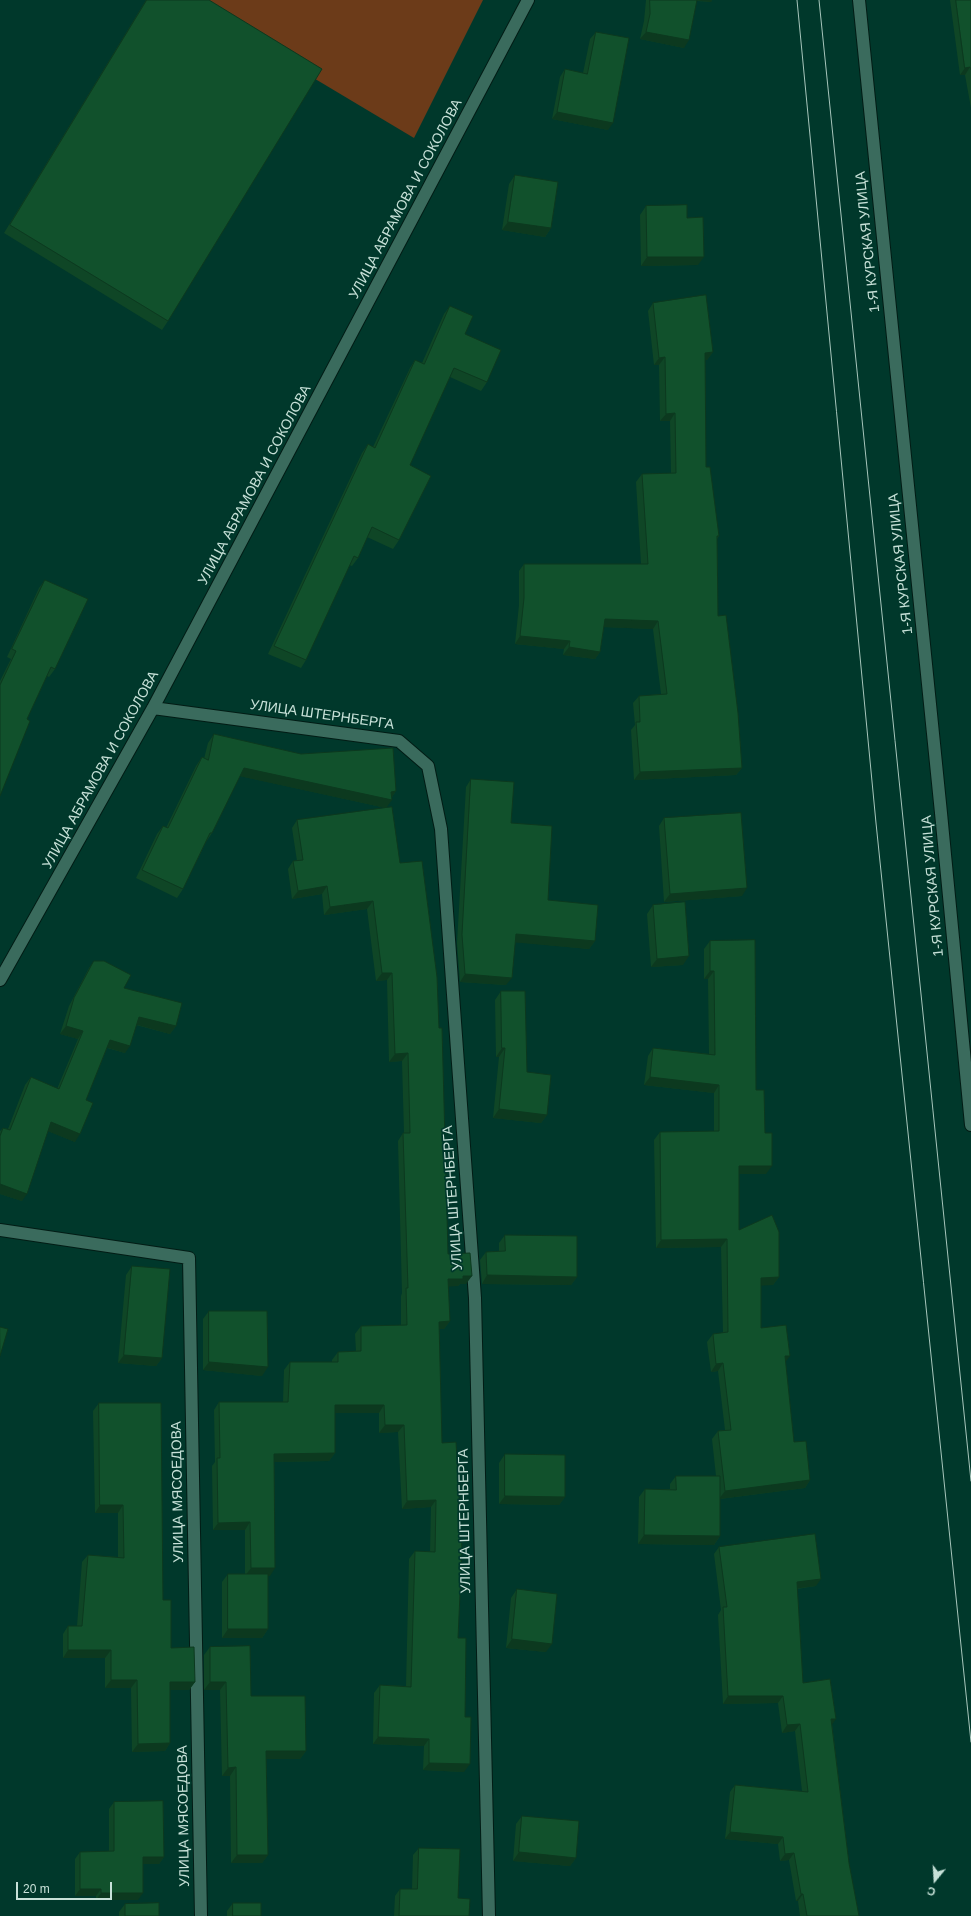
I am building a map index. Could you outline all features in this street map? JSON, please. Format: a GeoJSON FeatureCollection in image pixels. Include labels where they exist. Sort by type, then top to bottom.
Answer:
{"type":"FeatureCollection","features":[{"type":"Feature","properties":{"kind":"street","name":"УЛИЦА АБРАМОВА И СОКОЛОВА"},"geometry":{"type":"LineString","coordinates":[[0,980],[153,708],[528,0]]}},
{"type":"Feature","properties":{"kind":"street","name":"1-Я КУРСКАЯ УЛИЦА"},"geometry":{"type":"LineString","coordinates":[[859,0],[942,821],[971,1125]]}},
{"type":"Feature","properties":{"kind":"street","name":"УЛИЦА ШТЕРНБЕРГА"},"geometry":{"type":"LineString","coordinates":[[153,708],[399,741],[428,766],[441,829],[476,1298],[489,1916]]}},
{"type":"Feature","properties":{"kind":"street","name":"УЛИЦА МЯСОЕДОВА"},"geometry":{"type":"LineString","coordinates":[[0,1230],[189,1258],[201,1916]]}},
{"type":"Feature","properties":{"kind":"shaded area"},"geometry":{"type":"Polygon","coordinates":[[[183,0],[483,0],[414,138],[183,0]]]}},
{"type":"Feature","properties":{"kind":"building"},"geometry":{"type":"Polygon","coordinates":[[[147,0],[209,0],[322,69],[168,321],[10,225],[147,0]]]}},
{"type":"Feature","properties":{"kind":"building"},"geometry":{"type":"Polygon","coordinates":[[[650,0],[697,0],[689,40],[646,32],[650,14],[650,0]]]}},
{"type":"Feature","properties":{"kind":"building"},"geometry":{"type":"Polygon","coordinates":[[[956,0],[971,0],[971,70],[970,67],[965,68],[956,0]]]}},
{"type":"Feature","properties":{"kind":"building"},"geometry":{"type":"Polygon","coordinates":[[[596,32],[629,38],[613,123],[557,112],[565,69],[587,74],[596,32]]]}},
{"type":"Feature","properties":{"kind":"building"},"geometry":{"type":"Polygon","coordinates":[[[515,175],[558,182],[551,228],[508,222],[515,175]]]}},
{"type":"Feature","properties":{"kind":"building"},"geometry":{"type":"Polygon","coordinates":[[[687,205],[687,218],[703,217],[704,257],[647,257],[646,206],[687,205]]]}},
{"type":"Feature","properties":{"kind":"building"},"geometry":{"type":"Polygon","coordinates":[[[706,295],[713,352],[705,353],[706,467],[710,467],[719,536],[717,536],[718,616],[726,615],[738,713],[742,768],[640,772],[636,722],[640,722],[639,696],[667,694],[658,621],[605,619],[600,652],[569,647],[570,641],[520,636],[524,598],[524,564],[648,564],[642,474],[676,473],[675,413],[666,414],[665,357],[659,358],[653,303],[706,295]]]}},
{"type":"Feature","properties":{"kind":"building"},"geometry":{"type":"Polygon","coordinates":[[[450,306],[473,316],[465,334],[501,350],[487,382],[454,368],[410,465],[431,476],[399,540],[372,527],[358,558],[354,556],[306,660],[274,646],[368,444],[375,448],[415,360],[424,364],[450,306]]]}},
{"type":"Feature","properties":{"kind":"building"},"geometry":{"type":"Polygon","coordinates":[[[45,580],[88,599],[55,669],[51,667],[27,719],[30,721],[0,796],[0,685],[16,651],[12,649],[45,580]]]}},
{"type":"Feature","properties":{"kind":"building"},"geometry":{"type":"Polygon","coordinates":[[[214,734],[301,754],[393,748],[396,791],[391,792],[392,800],[244,768],[183,889],[142,870],[163,826],[168,828],[202,757],[208,760],[214,734]]]}},
{"type":"Feature","properties":{"kind":"building"},"geometry":{"type":"Polygon","coordinates":[[[471,779],[514,782],[511,823],[552,826],[548,900],[598,905],[595,941],[516,934],[512,978],[465,974],[462,935],[471,779]]]}},
{"type":"Feature","properties":{"kind":"building"},"geometry":{"type":"Polygon","coordinates":[[[392,807],[400,863],[422,861],[437,977],[439,1028],[442,1028],[448,1254],[470,1253],[472,1276],[463,1276],[463,1279],[448,1279],[450,1321],[439,1322],[442,1443],[456,1442],[462,1550],[458,1638],[466,1638],[465,1717],[471,1717],[470,1764],[429,1763],[429,1739],[378,1737],[380,1685],[411,1687],[415,1551],[435,1552],[436,1500],[407,1501],[404,1425],[385,1425],[384,1405],[335,1405],[335,1453],[274,1454],[275,1568],[251,1568],[250,1522],[218,1523],[217,1458],[220,1458],[219,1402],[288,1402],[290,1362],[338,1362],[338,1352],[361,1351],[361,1326],[407,1325],[406,1288],[408,1288],[403,1133],[410,1133],[408,1053],[395,1054],[392,973],[382,973],[373,901],[330,907],[327,886],[298,891],[293,861],[303,860],[297,820],[392,807]]]}},
{"type":"Feature","properties":{"kind":"building"},"geometry":{"type":"Polygon","coordinates":[[[741,813],[747,888],[670,894],[664,818],[741,813]]]}},
{"type":"Feature","properties":{"kind":"building"},"geometry":{"type":"Polygon","coordinates":[[[685,902],[689,956],[657,959],[653,905],[685,902]]]}},
{"type":"Feature","properties":{"kind":"building"},"geometry":{"type":"Polygon","coordinates":[[[755,940],[756,1090],[764,1090],[765,1133],[772,1133],[772,1166],[739,1166],[739,1230],[772,1215],[779,1232],[779,1277],[761,1278],[761,1328],[786,1325],[790,1356],[785,1356],[794,1442],[806,1441],[810,1480],[725,1491],[718,1431],[731,1430],[723,1363],[716,1364],[713,1334],[728,1332],[727,1239],[661,1240],[660,1132],[719,1131],[719,1085],[650,1077],[653,1048],[715,1055],[714,971],[710,971],[710,941],[755,940]]]}},
{"type":"Feature","properties":{"kind":"building"},"geometry":{"type":"Polygon","coordinates":[[[94,961],[104,961],[131,975],[124,988],[182,1003],[176,1026],[139,1017],[130,1046],[110,1040],[86,1100],[93,1103],[80,1134],[51,1122],[27,1194],[0,1184],[0,1136],[3,1128],[10,1130],[31,1077],[59,1089],[83,1031],[66,1026],[74,998],[94,961]]]}},
{"type":"Feature","properties":{"kind":"building"},"geometry":{"type":"Polygon","coordinates":[[[501,991],[525,991],[527,1072],[551,1075],[547,1115],[499,1109],[505,1048],[502,1048],[501,991]]]}},
{"type":"Feature","properties":{"kind":"building"},"geometry":{"type":"Polygon","coordinates":[[[505,1235],[577,1236],[577,1277],[487,1275],[486,1252],[505,1251],[505,1235]]]}},
{"type":"Feature","properties":{"kind":"building"},"geometry":{"type":"Polygon","coordinates":[[[132,1266],[170,1269],[162,1358],[124,1355],[132,1266]]]}},
{"type":"Feature","properties":{"kind":"building"},"geometry":{"type":"Polygon","coordinates":[[[209,1311],[267,1311],[268,1367],[209,1362],[209,1311]]]}},
{"type":"Feature","properties":{"kind":"building"},"geometry":{"type":"Polygon","coordinates":[[[0,1327],[8,1329],[0,1356],[0,1327]]]}},
{"type":"Feature","properties":{"kind":"building"},"geometry":{"type":"Polygon","coordinates":[[[99,1403],[161,1403],[163,1600],[171,1600],[171,1648],[194,1647],[195,1682],[170,1682],[170,1743],[138,1744],[137,1680],[111,1680],[111,1650],[68,1650],[68,1626],[82,1626],[88,1555],[124,1558],[123,1505],[100,1505],[99,1403]]]}},
{"type":"Feature","properties":{"kind":"building"},"geometry":{"type":"Polygon","coordinates":[[[505,1454],[565,1455],[565,1497],[505,1496],[505,1454]]]}},
{"type":"Feature","properties":{"kind":"building"},"geometry":{"type":"Polygon","coordinates":[[[676,1476],[720,1476],[720,1536],[644,1535],[645,1489],[676,1490],[676,1476]]]}},
{"type":"Feature","properties":{"kind":"building"},"geometry":{"type":"Polygon","coordinates":[[[815,1534],[821,1579],[797,1582],[803,1683],[830,1679],[836,1719],[831,1719],[849,1863],[859,1916],[807,1916],[803,1894],[801,1894],[794,1853],[785,1854],[783,1837],[730,1832],[735,1785],[808,1792],[800,1724],[787,1725],[783,1696],[728,1696],[723,1607],[727,1607],[719,1547],[815,1534]]]}},
{"type":"Feature","properties":{"kind":"building"},"geometry":{"type":"Polygon","coordinates":[[[228,1574],[268,1574],[268,1629],[228,1629],[228,1574]]]}},
{"type":"Feature","properties":{"kind":"building"},"geometry":{"type":"Polygon","coordinates":[[[517,1589],[557,1594],[552,1644],[512,1639],[517,1589]]]}},
{"type":"Feature","properties":{"kind":"building"},"geometry":{"type":"Polygon","coordinates":[[[250,1646],[251,1696],[305,1696],[306,1751],[266,1751],[268,1855],[237,1855],[236,1767],[228,1768],[226,1682],[210,1682],[210,1647],[250,1646]]]}},
{"type":"Feature","properties":{"kind":"building"},"geometry":{"type":"Polygon","coordinates":[[[163,1801],[164,1857],[143,1857],[143,1893],[101,1893],[101,1889],[80,1889],[80,1852],[114,1851],[114,1802],[163,1801]]]}},
{"type":"Feature","properties":{"kind":"building"},"geometry":{"type":"Polygon","coordinates":[[[522,1816],[579,1821],[576,1858],[519,1852],[522,1816]]]}},
{"type":"Feature","properties":{"kind":"building"},"geometry":{"type":"Polygon","coordinates":[[[419,1848],[460,1849],[458,1898],[470,1899],[469,1916],[399,1916],[400,1889],[417,1889],[419,1848]]]}},
{"type":"Feature","properties":{"kind":"building"},"geometry":{"type":"Polygon","coordinates":[[[159,1903],[159,1916],[125,1916],[125,1904],[159,1903]]]}},
{"type":"Feature","properties":{"kind":"building"},"geometry":{"type":"Polygon","coordinates":[[[233,1903],[261,1903],[261,1916],[233,1916],[233,1903]]]}},
{"type":"Feature","properties":{"kind":"tram line"},"geometry":{"type":"LineString","coordinates":[[797,0],[876,823],[971,1742]]}},
{"type":"Feature","properties":{"kind":"tram line"},"geometry":{"type":"LineString","coordinates":[[819,0],[971,1481]]}}]}
